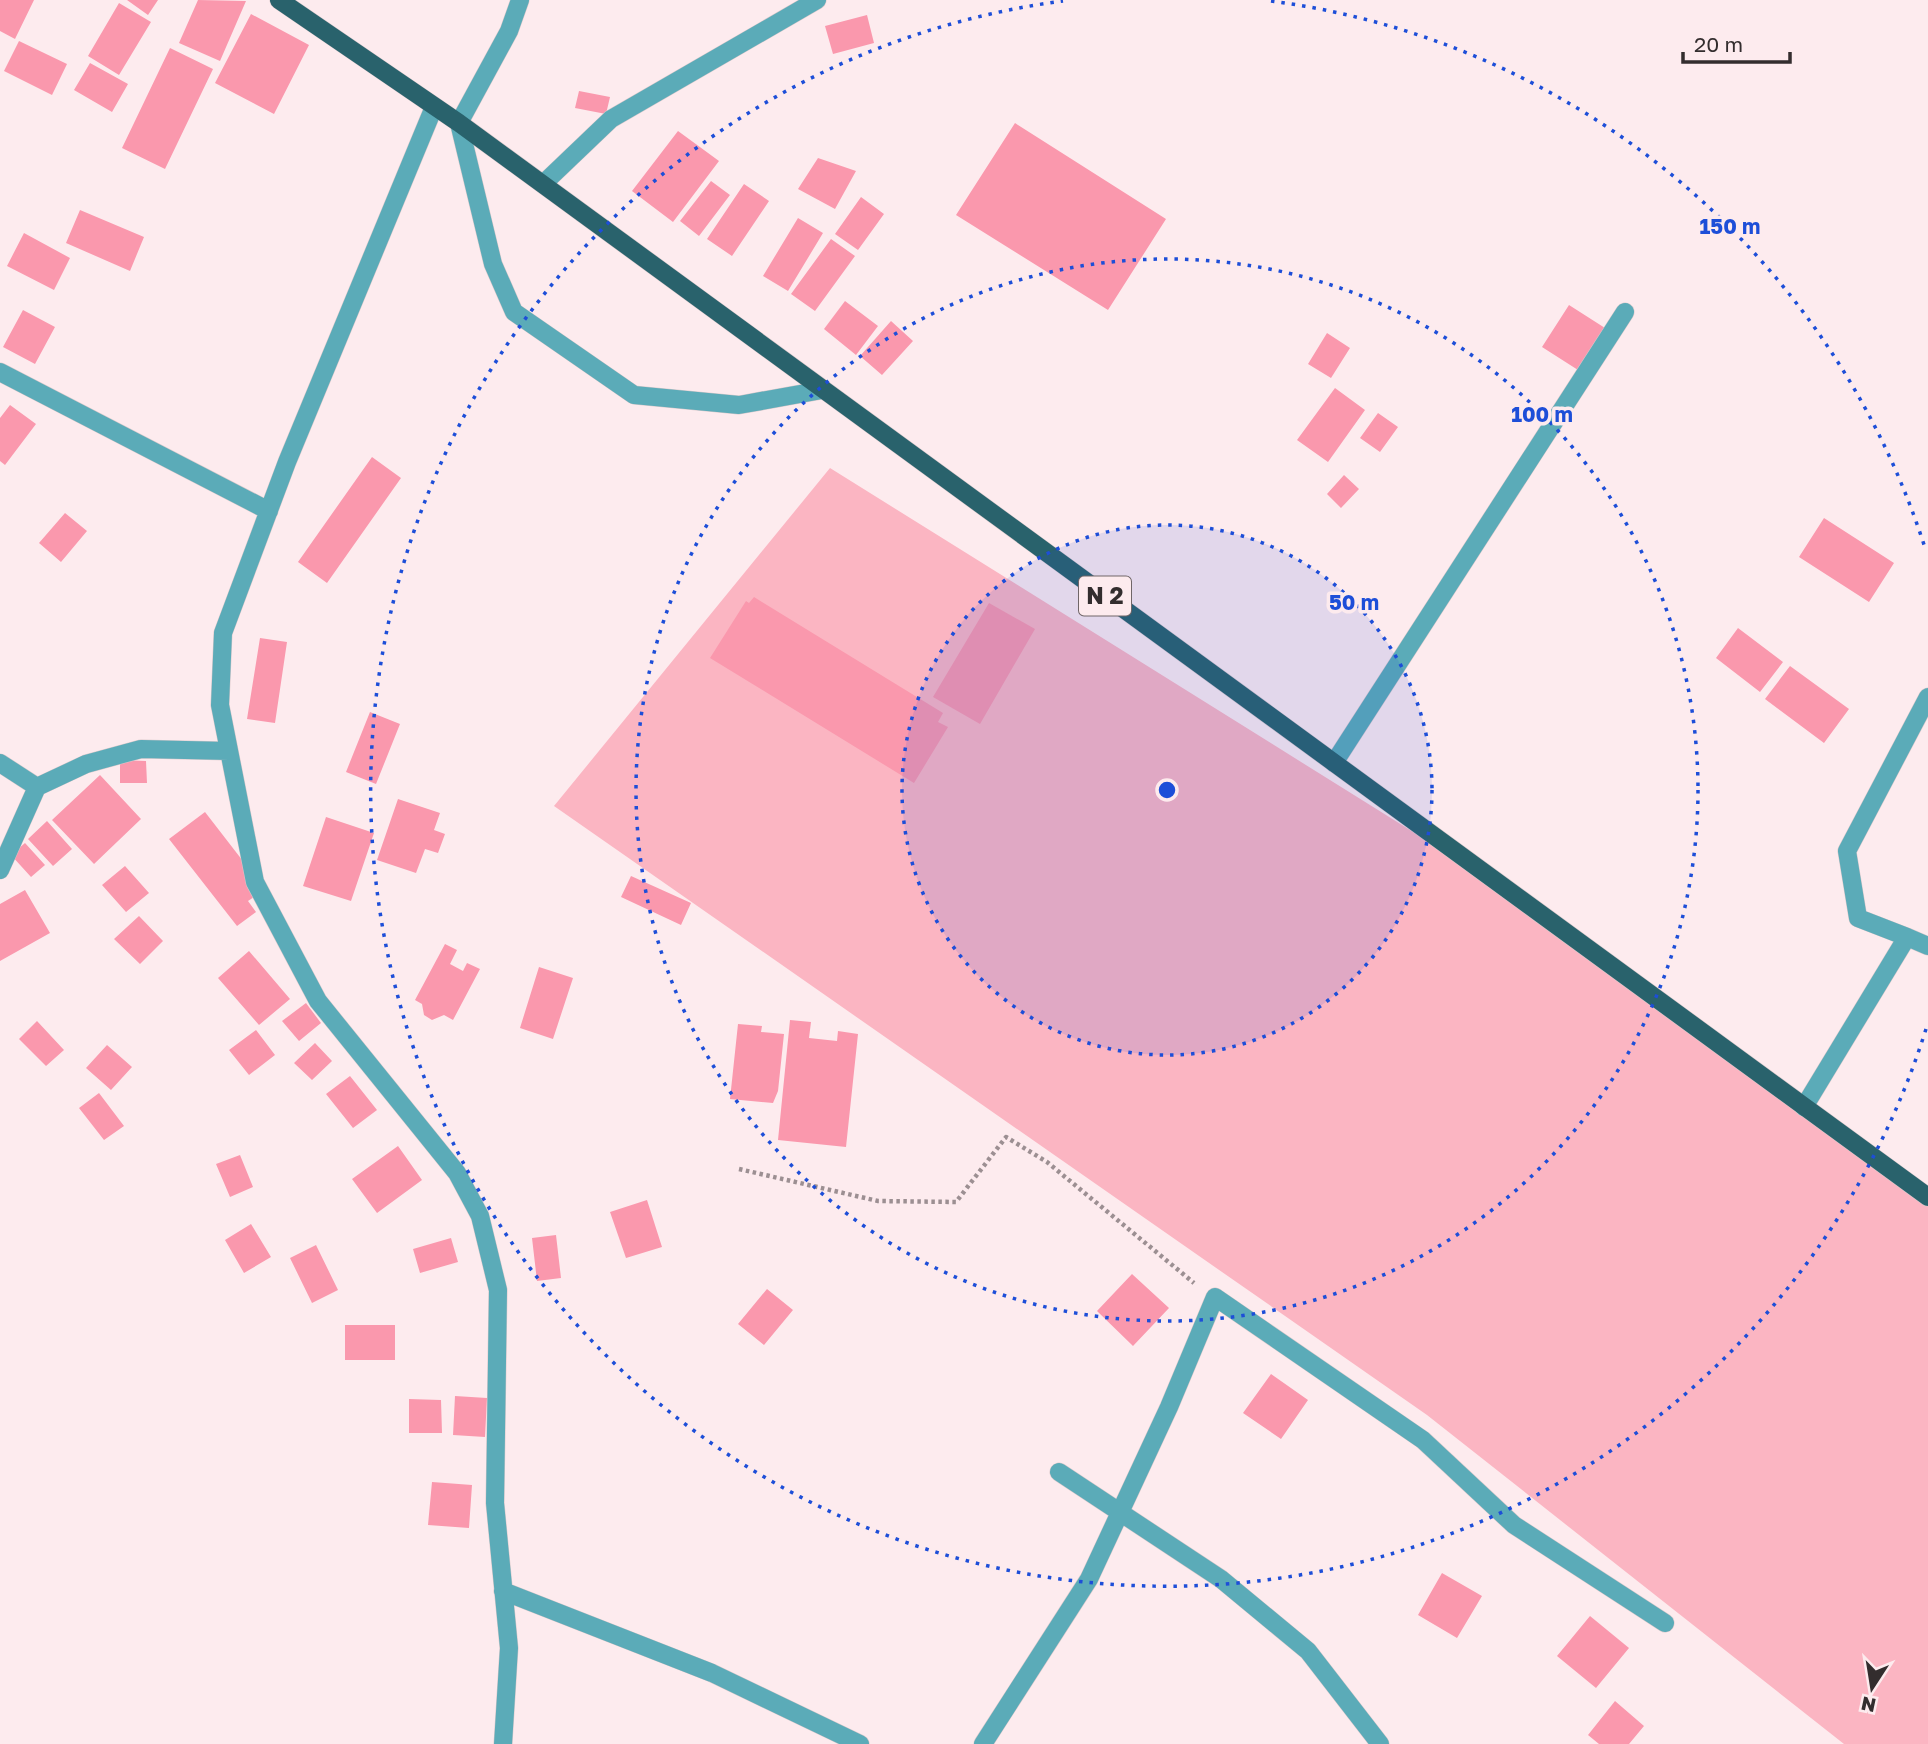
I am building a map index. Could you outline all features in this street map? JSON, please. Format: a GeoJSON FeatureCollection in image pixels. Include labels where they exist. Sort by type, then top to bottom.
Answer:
{"type":"FeatureCollection","features":[{"type":"Feature","properties":{"kind":"main road","name":"N 2"},"geometry":{"type":"LineString","coordinates":[[279,0],[459,123],[1928,1198]]}},
{"type":"Feature","properties":{"kind":"street"},"geometry":{"type":"LineString","coordinates":[[520,0],[509,31],[459,123],[493,264],[514,312],[634,395],[739,405],[822,390]]}},
{"type":"Feature","properties":{"kind":"street"},"geometry":{"type":"LineString","coordinates":[[542,184],[611,119],[817,0]]}},
{"type":"Feature","properties":{"kind":"street"},"geometry":{"type":"LineString","coordinates":[[434,107],[269,510],[223,633],[220,705],[255,882],[318,1001],[457,1173],[480,1216],[498,1290],[495,1503],[509,1648],[503,1744]]}},
{"type":"Feature","properties":{"kind":"street"},"geometry":{"type":"LineString","coordinates":[[1334,763],[1625,312]]}},
{"type":"Feature","properties":{"kind":"street"},"geometry":{"type":"LineString","coordinates":[[0,372],[269,510]]}},
{"type":"Feature","properties":{"kind":"street"},"geometry":{"type":"LineString","coordinates":[[1928,697],[1847,851],[1858,918],[1928,946]]}},
{"type":"Feature","properties":{"kind":"street"},"geometry":{"type":"LineString","coordinates":[[0,870],[37,787],[86,764],[141,749],[229,751]]}},
{"type":"Feature","properties":{"kind":"street"},"geometry":{"type":"LineString","coordinates":[[0,763],[9,772],[37,787]]}},
{"type":"Feature","properties":{"kind":"street"},"geometry":{"type":"LineString","coordinates":[[1804,1107],[1907,937]]}},
{"type":"Feature","properties":{"kind":"street"},"geometry":{"type":"LineString","coordinates":[[983,1744],[1089,1579],[1215,1297],[1423,1440],[1514,1525],[1665,1623]]}},
{"type":"Feature","properties":{"kind":"street"},"geometry":{"type":"LineString","coordinates":[[1059,1472],[1221,1578],[1308,1651],[1380,1744]]}},
{"type":"Feature","properties":{"kind":"street"},"geometry":{"type":"LineString","coordinates":[[503,1591],[712,1673],[860,1744]]}},
{"type":"Feature","properties":{"kind":"path"},"geometry":{"type":"LineString","coordinates":[[739,1169],[878,1201],[956,1202],[1006,1137],[1046,1162],[1214,1300]]}},
{"type":"Feature","properties":{"kind":"shaded area"},"geometry":{"type":"Polygon","coordinates":[[[830,468],[1511,893],[1928,1197],[1928,1744],[1844,1744],[1427,1415],[554,806],[830,468]]]}},
{"type":"Feature","properties":{"kind":"building"},"geometry":{"type":"Polygon","coordinates":[[[0,0],[34,0],[15,39],[0,31],[0,0]]]}},
{"type":"Feature","properties":{"kind":"building"},"geometry":{"type":"Polygon","coordinates":[[[127,0],[158,0],[148,15],[127,0]]]}},
{"type":"Feature","properties":{"kind":"building"},"geometry":{"type":"Polygon","coordinates":[[[198,0],[246,1],[220,61],[179,43],[198,0]]]}},
{"type":"Feature","properties":{"kind":"building"},"geometry":{"type":"Polygon","coordinates":[[[119,3],[151,22],[119,75],[88,56],[119,3]]]}},
{"type":"Feature","properties":{"kind":"building"},"geometry":{"type":"Polygon","coordinates":[[[251,14],[309,45],[274,114],[215,83],[251,14]]]}},
{"type":"Feature","properties":{"kind":"building"},"geometry":{"type":"Polygon","coordinates":[[[867,15],[874,43],[833,54],[825,26],[867,15]]]}},
{"type":"Feature","properties":{"kind":"building"},"geometry":{"type":"Polygon","coordinates":[[[19,41],[67,64],[52,95],[4,71],[19,41]]]}},
{"type":"Feature","properties":{"kind":"building"},"geometry":{"type":"Polygon","coordinates":[[[170,48],[213,69],[165,169],[122,148],[170,48]]]}},
{"type":"Feature","properties":{"kind":"building"},"geometry":{"type":"Polygon","coordinates":[[[90,63],[128,84],[112,112],[74,90],[90,63]]]}},
{"type":"Feature","properties":{"kind":"building"},"geometry":{"type":"Polygon","coordinates":[[[579,91],[610,97],[606,114],[575,108],[579,91]]]}},
{"type":"Feature","properties":{"kind":"building"},"geometry":{"type":"Polygon","coordinates":[[[1015,123],[1166,219],[1108,310],[956,215],[1015,123]]]}},
{"type":"Feature","properties":{"kind":"building"},"geometry":{"type":"Polygon","coordinates":[[[678,131],[719,161],[673,222],[632,191],[678,131]]]}},
{"type":"Feature","properties":{"kind":"building"},"geometry":{"type":"Polygon","coordinates":[[[818,158],[856,171],[835,209],[798,189],[818,158]]]}},
{"type":"Feature","properties":{"kind":"building"},"geometry":{"type":"Polygon","coordinates":[[[711,181],[730,195],[699,236],[680,221],[711,181]]]}},
{"type":"Feature","properties":{"kind":"building"},"geometry":{"type":"Polygon","coordinates":[[[744,184],[769,201],[732,256],[707,239],[744,184]]]}},
{"type":"Feature","properties":{"kind":"building"},"geometry":{"type":"Polygon","coordinates":[[[861,197],[884,214],[858,250],[835,234],[861,197]]]}},
{"type":"Feature","properties":{"kind":"building"},"geometry":{"type":"Polygon","coordinates":[[[80,210],[144,237],[130,271],[66,243],[80,210]]]}},
{"type":"Feature","properties":{"kind":"building"},"geometry":{"type":"Polygon","coordinates":[[[798,218],[823,233],[788,291],[763,276],[798,218]]]}},
{"type":"Feature","properties":{"kind":"building"},"geometry":{"type":"Polygon","coordinates":[[[24,233],[70,258],[54,290],[7,266],[24,233]]]}},
{"type":"Feature","properties":{"kind":"building"},"geometry":{"type":"Polygon","coordinates":[[[831,239],[855,256],[815,311],[791,294],[831,239]]]}},
{"type":"Feature","properties":{"kind":"building"},"geometry":{"type":"Polygon","coordinates":[[[845,301],[878,326],[856,355],[824,329],[845,301]]]}},
{"type":"Feature","properties":{"kind":"building"},"geometry":{"type":"Polygon","coordinates":[[[1569,305],[1605,328],[1578,370],[1542,347],[1569,305]]]}},
{"type":"Feature","properties":{"kind":"building"},"geometry":{"type":"Polygon","coordinates":[[[23,310],[55,327],[35,364],[3,347],[23,310]]]}},
{"type":"Feature","properties":{"kind":"building"},"geometry":{"type":"Polygon","coordinates":[[[891,321],[913,341],[882,375],[860,356],[891,321]]]}},
{"type":"Feature","properties":{"kind":"building"},"geometry":{"type":"Polygon","coordinates":[[[1327,333],[1350,348],[1331,378],[1308,364],[1327,333]]]}},
{"type":"Feature","properties":{"kind":"building"},"geometry":{"type":"Polygon","coordinates":[[[1335,388],[1365,410],[1328,462],[1297,440],[1335,388]]]}},
{"type":"Feature","properties":{"kind":"building"},"geometry":{"type":"Polygon","coordinates":[[[10,405],[36,424],[5,465],[0,461],[0,418],[10,405]]]}},
{"type":"Feature","properties":{"kind":"building"},"geometry":{"type":"Polygon","coordinates":[[[1378,413],[1398,427],[1380,452],[1360,438],[1378,413]]]}},
{"type":"Feature","properties":{"kind":"building"},"geometry":{"type":"Polygon","coordinates":[[[372,457],[401,478],[327,583],[298,562],[372,457]]]}},
{"type":"Feature","properties":{"kind":"building"},"geometry":{"type":"Polygon","coordinates":[[[1344,475],[1359,489],[1341,508],[1327,494],[1344,475]]]}},
{"type":"Feature","properties":{"kind":"building"},"geometry":{"type":"Polygon","coordinates":[[[65,513],[87,531],[61,562],[39,543],[65,513]]]}},
{"type":"Feature","properties":{"kind":"building"},"geometry":{"type":"Polygon","coordinates":[[[1824,518],[1894,563],[1869,602],[1799,557],[1824,518]]]}},
{"type":"Feature","properties":{"kind":"building"},"geometry":{"type":"Polygon","coordinates":[[[754,597],[943,713],[938,722],[948,727],[914,783],[710,658],[746,601],[749,603],[754,597]]]}},
{"type":"Feature","properties":{"kind":"building"},"geometry":{"type":"Polygon","coordinates":[[[989,603],[1035,629],[980,724],[933,697],[989,603]]]}},
{"type":"Feature","properties":{"kind":"building"},"geometry":{"type":"Polygon","coordinates":[[[1738,628],[1783,662],[1760,692],[1716,658],[1738,628]]]}},
{"type":"Feature","properties":{"kind":"building"},"geometry":{"type":"Polygon","coordinates":[[[260,638],[287,642],[275,723],[247,719],[260,638]]]}},
{"type":"Feature","properties":{"kind":"building"},"geometry":{"type":"Polygon","coordinates":[[[1790,666],[1849,709],[1824,743],[1765,699],[1790,666]]]}},
{"type":"Feature","properties":{"kind":"building"},"geometry":{"type":"Polygon","coordinates":[[[370,712],[400,724],[376,784],[346,772],[370,712]]]}},
{"type":"Feature","properties":{"kind":"building"},"geometry":{"type":"Polygon","coordinates":[[[120,760],[146,761],[147,783],[120,783],[120,760]]]}},
{"type":"Feature","properties":{"kind":"building"},"geometry":{"type":"Polygon","coordinates":[[[100,775],[141,819],[94,864],[52,820],[100,775]]]}},
{"type":"Feature","properties":{"kind":"building"},"geometry":{"type":"Polygon","coordinates":[[[398,799],[440,813],[434,830],[445,834],[438,853],[425,849],[416,873],[377,860],[398,799]]]}},
{"type":"Feature","properties":{"kind":"building"},"geometry":{"type":"Polygon","coordinates":[[[205,812],[246,865],[254,897],[248,901],[256,912],[237,926],[169,839],[205,812]]]}},
{"type":"Feature","properties":{"kind":"building"},"geometry":{"type":"Polygon","coordinates":[[[326,817],[374,833],[351,901],[303,886],[326,817]]]}},
{"type":"Feature","properties":{"kind":"building"},"geometry":{"type":"Polygon","coordinates":[[[47,821],[72,849],[53,866],[28,839],[47,821]]]}},
{"type":"Feature","properties":{"kind":"building"},"geometry":{"type":"Polygon","coordinates":[[[25,843],[45,865],[31,877],[11,855],[25,843]]]}},
{"type":"Feature","properties":{"kind":"building"},"geometry":{"type":"Polygon","coordinates":[[[125,866],[149,893],[126,912],[102,885],[125,866]]]}},
{"type":"Feature","properties":{"kind":"building"},"geometry":{"type":"Polygon","coordinates":[[[631,876],[691,903],[681,925],[621,897],[631,876]]]}},
{"type":"Feature","properties":{"kind":"building"},"geometry":{"type":"Polygon","coordinates":[[[25,890],[50,933],[0,961],[0,904],[25,890]]]}},
{"type":"Feature","properties":{"kind":"building"},"geometry":{"type":"Polygon","coordinates":[[[139,916],[163,941],[140,964],[114,939],[139,916]]]}},
{"type":"Feature","properties":{"kind":"building"},"geometry":{"type":"Polygon","coordinates":[[[445,944],[457,950],[450,964],[463,971],[467,963],[480,969],[453,1020],[444,1015],[432,1020],[424,1015],[422,1004],[415,1000],[445,944]]]}},
{"type":"Feature","properties":{"kind":"building"},"geometry":{"type":"Polygon","coordinates":[[[249,951],[290,999],[259,1025],[218,978],[249,951]]]}},
{"type":"Feature","properties":{"kind":"building"},"geometry":{"type":"Polygon","coordinates":[[[539,967],[573,978],[553,1039],[520,1028],[539,967]]]}},
{"type":"Feature","properties":{"kind":"building"},"geometry":{"type":"Polygon","coordinates":[[[306,1003],[321,1023],[299,1041],[282,1021],[306,1003]]]}},
{"type":"Feature","properties":{"kind":"building"},"geometry":{"type":"Polygon","coordinates":[[[790,1020],[811,1022],[809,1038],[837,1041],[838,1031],[858,1034],[846,1147],[778,1140],[790,1020]]]}},
{"type":"Feature","properties":{"kind":"building"},"geometry":{"type":"Polygon","coordinates":[[[37,1021],[64,1050],[46,1066],[19,1039],[37,1021]]]}},
{"type":"Feature","properties":{"kind":"building"},"geometry":{"type":"Polygon","coordinates":[[[738,1024],[762,1026],[761,1032],[784,1034],[778,1091],[773,1103],[730,1099],[738,1024]]]}},
{"type":"Feature","properties":{"kind":"building"},"geometry":{"type":"Polygon","coordinates":[[[256,1030],[275,1055],[249,1075],[229,1050],[256,1030]]]}},
{"type":"Feature","properties":{"kind":"building"},"geometry":{"type":"Polygon","coordinates":[[[315,1043],[332,1061],[312,1080],[294,1063],[315,1043]]]}},
{"type":"Feature","properties":{"kind":"building"},"geometry":{"type":"Polygon","coordinates":[[[107,1045],[132,1067],[111,1090],[86,1068],[107,1045]]]}},
{"type":"Feature","properties":{"kind":"building"},"geometry":{"type":"Polygon","coordinates":[[[350,1076],[377,1110],[353,1128],[326,1094],[350,1076]]]}},
{"type":"Feature","properties":{"kind":"building"},"geometry":{"type":"Polygon","coordinates":[[[99,1093],[124,1126],[104,1140],[79,1108],[99,1093]]]}},
{"type":"Feature","properties":{"kind":"building"},"geometry":{"type":"Polygon","coordinates":[[[398,1146],[422,1180],[377,1213],[352,1179],[398,1146]]]}},
{"type":"Feature","properties":{"kind":"building"},"geometry":{"type":"Polygon","coordinates":[[[240,1155],[253,1187],[230,1197],[216,1164],[240,1155]]]}},
{"type":"Feature","properties":{"kind":"building"},"geometry":{"type":"Polygon","coordinates":[[[647,1200],[662,1247],[626,1258],[610,1212],[647,1200]]]}},
{"type":"Feature","properties":{"kind":"building"},"geometry":{"type":"Polygon","coordinates":[[[251,1224],[271,1257],[244,1273],[225,1240],[251,1224]]]}},
{"type":"Feature","properties":{"kind":"building"},"geometry":{"type":"Polygon","coordinates":[[[556,1235],[561,1278],[537,1281],[532,1238],[556,1235]]]}},
{"type":"Feature","properties":{"kind":"building"},"geometry":{"type":"Polygon","coordinates":[[[451,1238],[458,1262],[420,1273],[413,1249],[451,1238]]]}},
{"type":"Feature","properties":{"kind":"building"},"geometry":{"type":"Polygon","coordinates":[[[316,1245],[338,1290],[312,1303],[290,1258],[316,1245]]]}},
{"type":"Feature","properties":{"kind":"building"},"geometry":{"type":"Polygon","coordinates":[[[1132,1274],[1169,1308],[1133,1346],[1097,1311],[1132,1274]]]}},
{"type":"Feature","properties":{"kind":"building"},"geometry":{"type":"Polygon","coordinates":[[[767,1289],[793,1310],[764,1345],[738,1324],[767,1289]]]}},
{"type":"Feature","properties":{"kind":"building"},"geometry":{"type":"Polygon","coordinates":[[[345,1325],[395,1325],[395,1360],[345,1360],[345,1325]]]}},
{"type":"Feature","properties":{"kind":"building"},"geometry":{"type":"Polygon","coordinates":[[[1271,1374],[1308,1400],[1281,1439],[1243,1413],[1271,1374]]]}},
{"type":"Feature","properties":{"kind":"building"},"geometry":{"type":"Polygon","coordinates":[[[455,1396],[487,1398],[485,1437],[453,1435],[455,1396]]]}},
{"type":"Feature","properties":{"kind":"building"},"geometry":{"type":"Polygon","coordinates":[[[409,1399],[441,1400],[442,1433],[409,1433],[409,1399]]]}},
{"type":"Feature","properties":{"kind":"building"},"geometry":{"type":"Polygon","coordinates":[[[432,1482],[472,1485],[469,1528],[428,1525],[432,1482]]]}},
{"type":"Feature","properties":{"kind":"building"},"geometry":{"type":"Polygon","coordinates":[[[1442,1573],[1482,1596],[1457,1638],[1418,1615],[1442,1573]]]}},
{"type":"Feature","properties":{"kind":"building"},"geometry":{"type":"Polygon","coordinates":[[[1590,1616],[1629,1648],[1596,1688],[1557,1656],[1590,1616]]]}},
{"type":"Feature","properties":{"kind":"building"},"geometry":{"type":"Polygon","coordinates":[[[1615,1701],[1644,1726],[1629,1744],[1599,1744],[1588,1735],[1615,1701]]]}}]}
